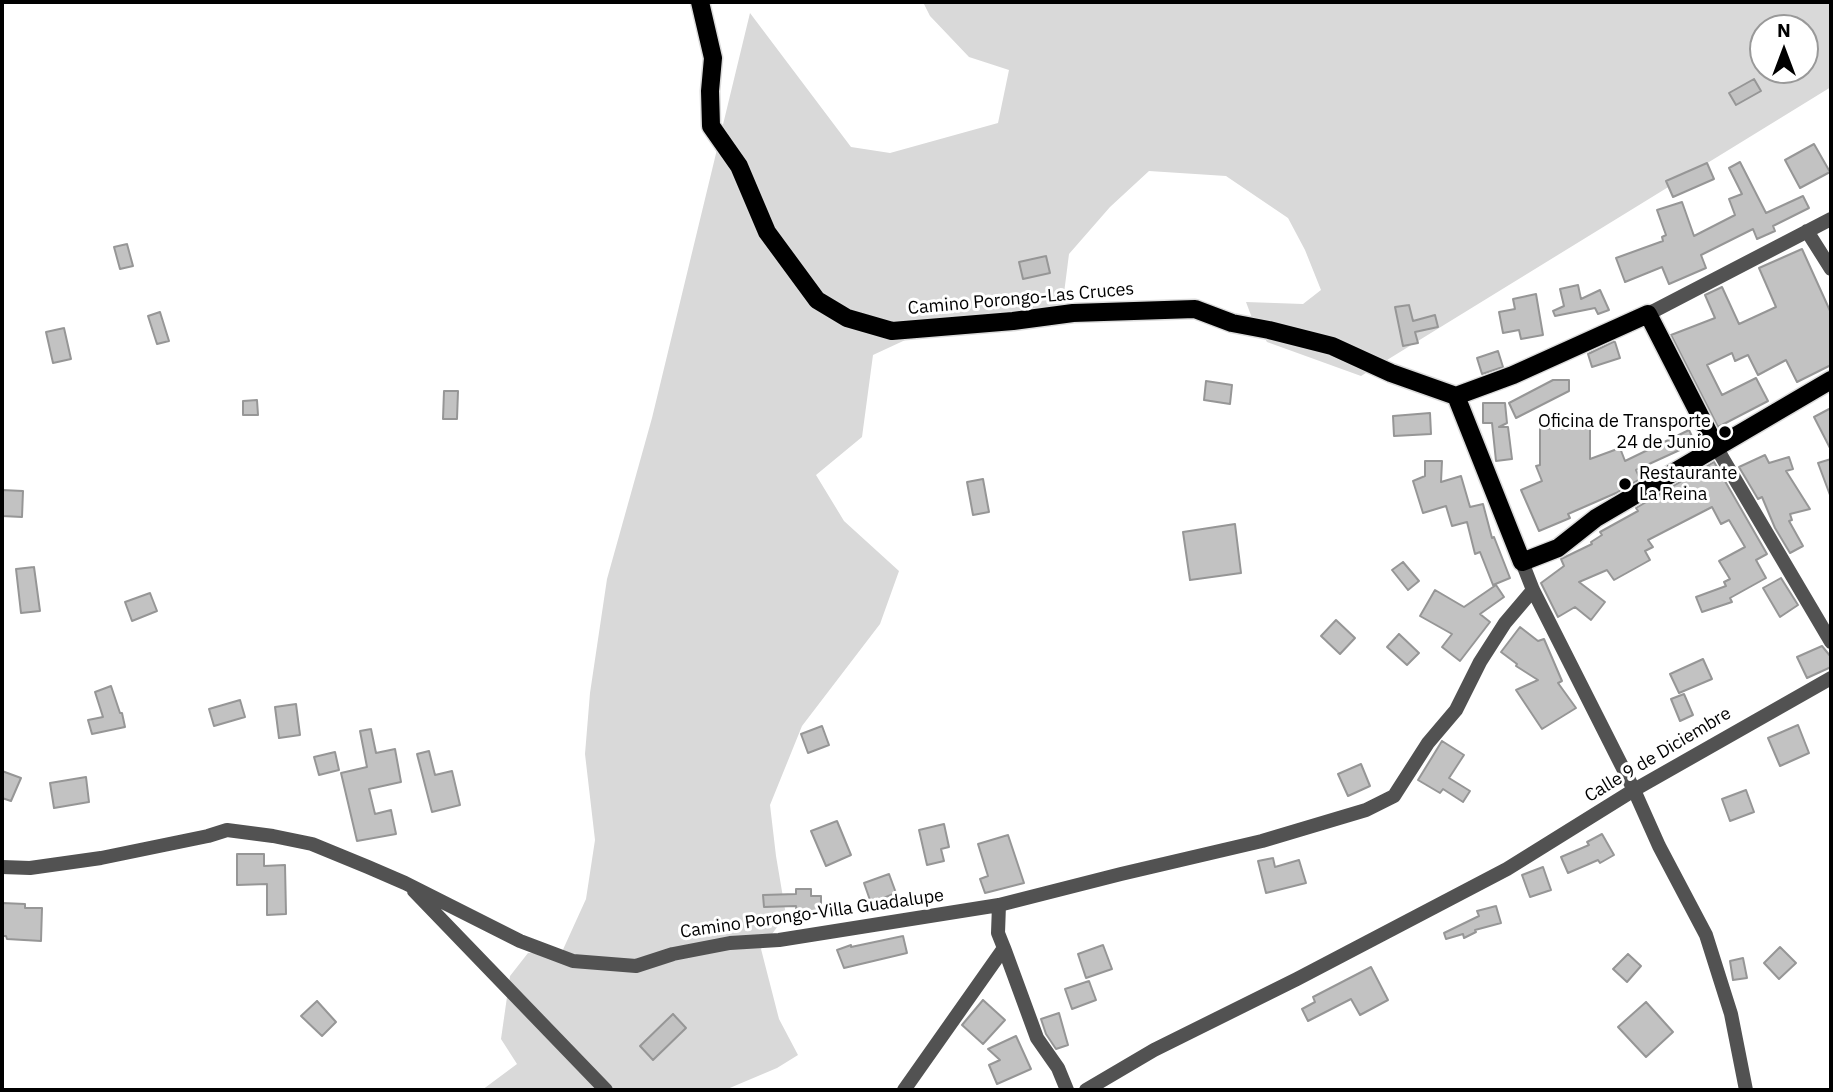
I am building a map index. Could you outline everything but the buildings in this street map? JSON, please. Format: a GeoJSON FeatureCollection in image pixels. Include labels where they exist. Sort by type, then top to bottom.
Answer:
{"type":"FeatureCollection","features":[{"type":"Feature","properties":{"kind":"main road","name":"Camino Porongo-Las Cruces"},"geometry":{"type":"LineString","coordinates":[[701,2],[713,58],[711,126],[739,166],[766,232],[817,300],[847,318],[892,331],[1073,313],[1195,309],[1232,323],[1332,346],[1391,373],[1457,396]]}},
{"type":"Feature","properties":{"kind":"main road"},"geometry":{"type":"LineString","coordinates":[[1716,447],[1648,314],[1457,396],[1522,562],[1558,548],[1596,518],[1831,380]]}},
{"type":"Feature","properties":{"kind":"street"},"geometry":{"type":"LineString","coordinates":[[1648,314],[1831,219]]}},
{"type":"Feature","properties":{"kind":"street"},"geometry":{"type":"LineString","coordinates":[[1807,231],[1831,269]]}},
{"type":"Feature","properties":{"kind":"street"},"geometry":{"type":"LineString","coordinates":[[1716,447],[1831,642]]}},
{"type":"Feature","properties":{"kind":"street"},"geometry":{"type":"LineString","coordinates":[[1522,562],[1533,590],[1634,790],[1659,846],[1706,935],[1731,1014],[1746,1090]]}},
{"type":"Feature","properties":{"kind":"street","name":"Camino Porongo-Villa Guadalupe"},"geometry":{"type":"LineString","coordinates":[[2,867],[30,868],[101,858],[227,830],[312,844],[405,883],[484,924],[573,961],[636,966],[673,954],[730,943],[779,940],[999,905],[1262,841],[1366,810],[1394,796],[1428,743],[1455,710],[1480,662],[1505,623],[1533,590]]}},
{"type":"Feature","properties":{"kind":"street","name":"Calle 9 de Diciembre"},"geometry":{"type":"LineString","coordinates":[[1086,1090],[1154,1050],[1507,869],[1634,790],[1831,678]]}},
{"type":"Feature","properties":{"kind":"street"},"geometry":{"type":"LineString","coordinates":[[405,883],[606,1090]]}},
{"type":"Feature","properties":{"kind":"street"},"geometry":{"type":"LineString","coordinates":[[999,905],[998,933],[1037,1038],[1058,1068],[1067,1090]]}},
{"type":"Feature","properties":{"kind":"street"},"geometry":{"type":"LineString","coordinates":[[904,1090],[1004,948]]}},
{"type":"Feature","properties":{"kind":"shaded area"},"geometry":{"type":"Polygon","coordinates":[[[923,2],[1831,2],[1831,87],[1361,376],[1267,342],[1252,318],[1246,302],[1303,304],[1321,290],[1305,250],[1288,218],[1226,176],[1149,171],[1110,207],[1069,254],[1062,309],[957,316],[873,355],[862,437],[816,475],[844,521],[899,571],[880,624],[802,726],[770,805],[786,915],[761,949],[779,1019],[798,1055],[777,1068],[725,1090],[482,1090],[517,1064],[501,1039],[510,976],[528,953],[561,954],[586,899],[595,840],[585,754],[590,693],[607,579],[652,418],[750,13],[851,147],[890,153],[998,123],[1009,70],[969,57],[930,16],[923,2]]]}},
{"type":"Feature","properties":{"kind":"place","name":"Oficina de Transporte 24 de Junio"},"geometry":{"type":"Point","coordinates":[1725,432]}},
{"type":"Feature","properties":{"kind":"place","name":"Restaurante La Reina"},"geometry":{"type":"Point","coordinates":[1625,484]}}]}
